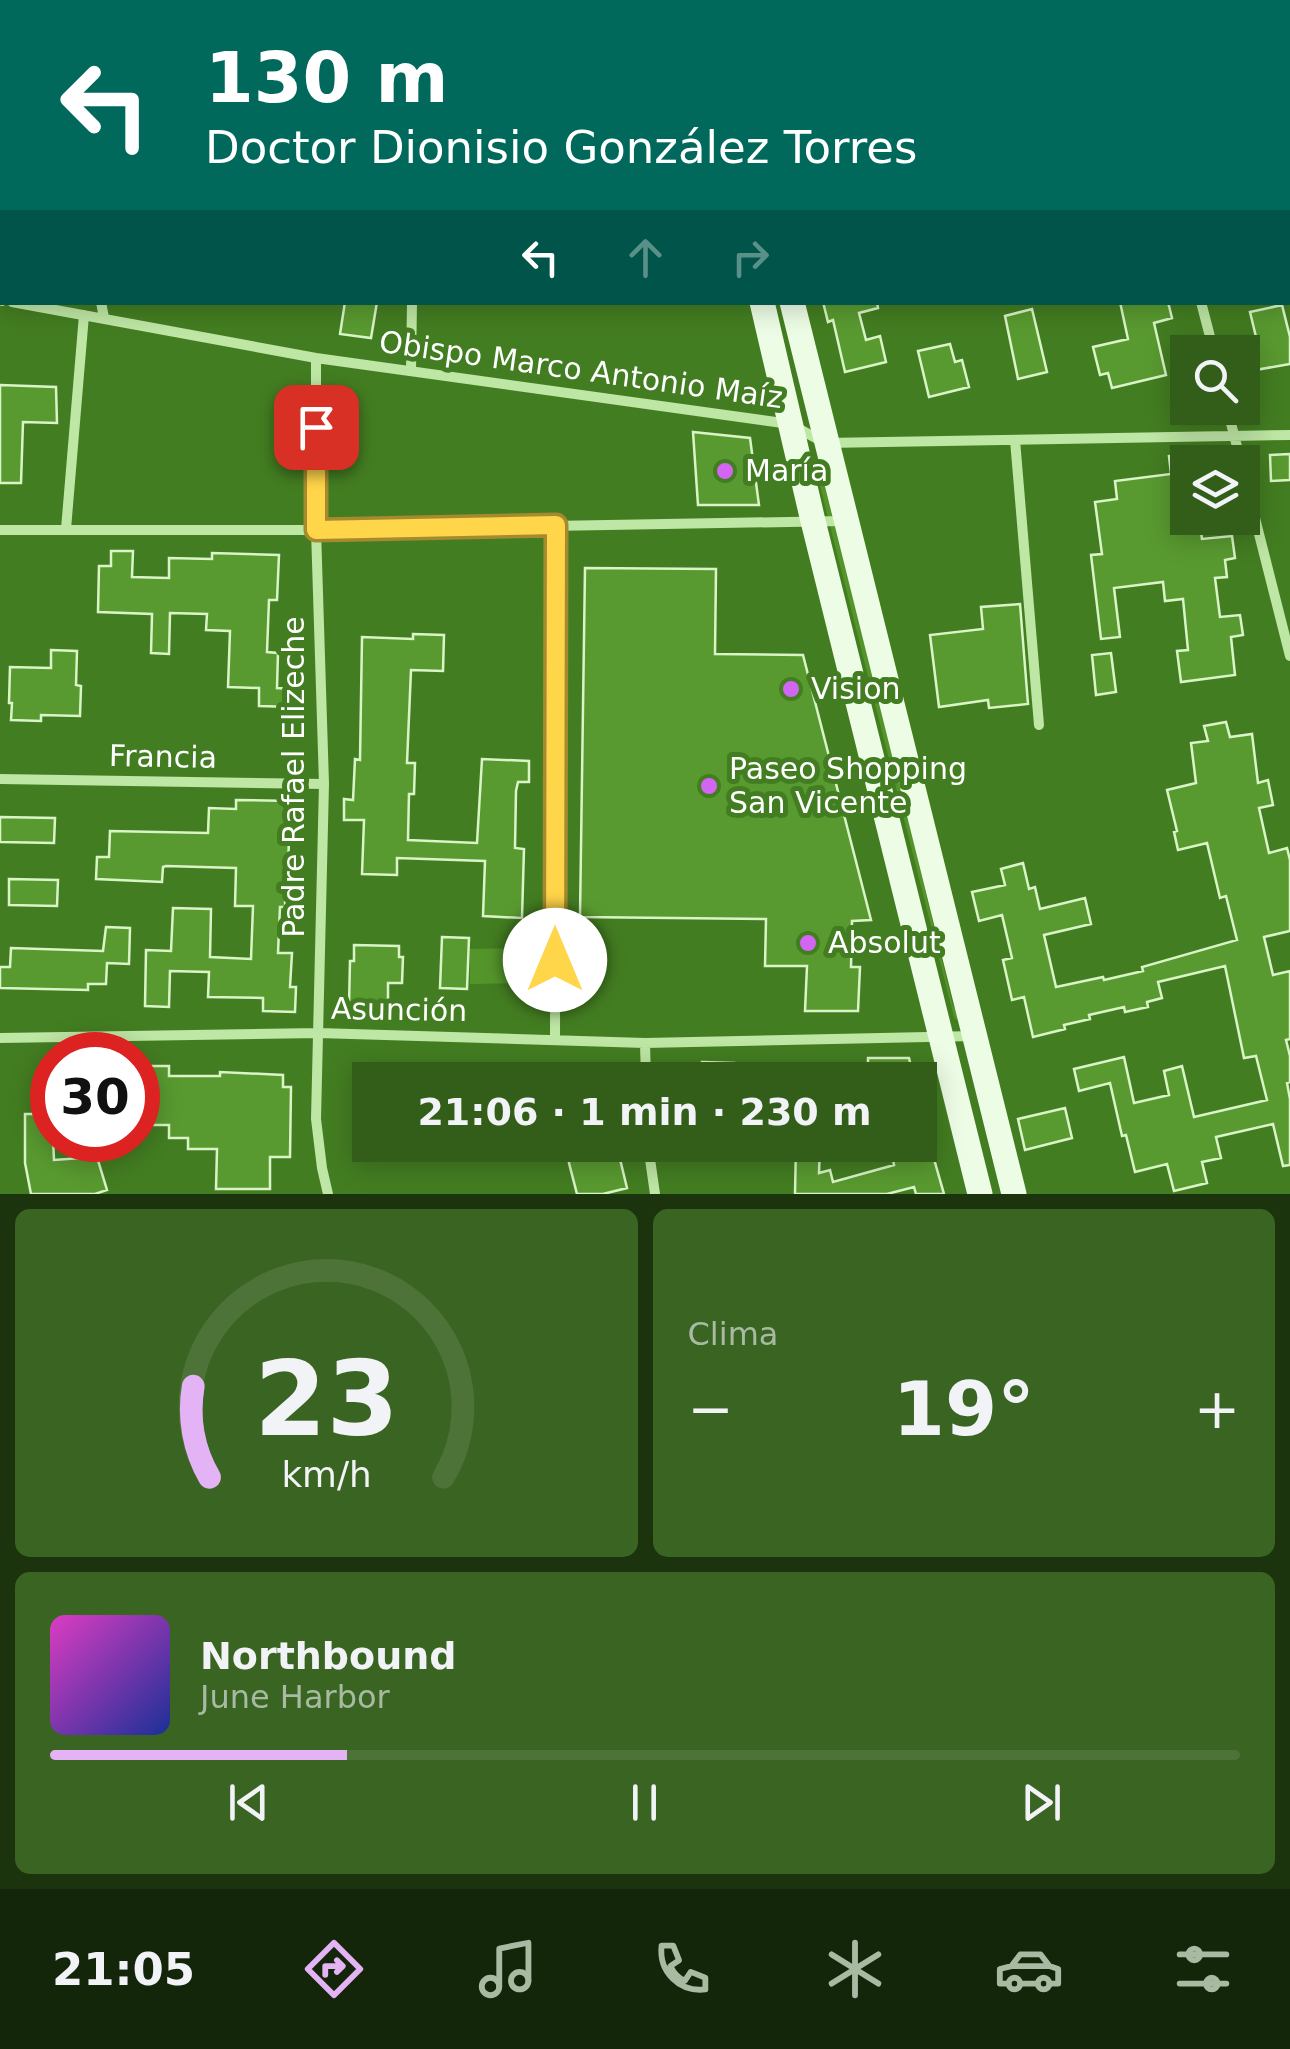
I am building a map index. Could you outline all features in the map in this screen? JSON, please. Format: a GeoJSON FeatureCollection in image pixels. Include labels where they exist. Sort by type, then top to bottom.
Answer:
{"type":"FeatureCollection","features":[{"type":"Feature","properties":{"kind":"main road"},"geometry":{"type":"LineString","coordinates":[[763,305],[980,1194]]}},
{"type":"Feature","properties":{"kind":"main road"},"geometry":{"type":"LineString","coordinates":[[793,305],[1014,1194]]}},
{"type":"Feature","properties":{"kind":"street","name":"Obispo Marco Antonio Maíz"},"geometry":{"type":"LineString","coordinates":[[30,305],[316,358],[790,424],[826,443],[1290,434]]}},
{"type":"Feature","properties":{"kind":"street"},"geometry":{"type":"LineString","coordinates":[[102,305],[104,318]]}},
{"type":"Feature","properties":{"kind":"street"},"geometry":{"type":"LineString","coordinates":[[412,305],[412,371]]}},
{"type":"Feature","properties":{"kind":"street"},"geometry":{"type":"LineString","coordinates":[[1202,305],[1210,335]]}},
{"type":"Feature","properties":{"kind":"street"},"geometry":{"type":"LineString","coordinates":[[66,530],[84,314]]}},
{"type":"Feature","properties":{"kind":"street","name":"Padre Rafael Elizeche"},"geometry":{"type":"LineString","coordinates":[[316,358],[316,530],[324,784],[316,1119],[328,1194]]}},
{"type":"Feature","properties":{"kind":"street"},"geometry":{"type":"LineString","coordinates":[[1232,425],[1236,445]]}},
{"type":"Feature","properties":{"kind":"street"},"geometry":{"type":"LineString","coordinates":[[1016,440],[1039,725]]}},
{"type":"Feature","properties":{"kind":"street"},"geometry":{"type":"LineString","coordinates":[[0,530],[316,530],[846,521]]}},
{"type":"Feature","properties":{"kind":"street"},"geometry":{"type":"LineString","coordinates":[[555,1040],[556,525]]}},
{"type":"Feature","properties":{"kind":"street"},"geometry":{"type":"LineString","coordinates":[[1260,535],[1290,656]]}},
{"type":"Feature","properties":{"kind":"street","name":"Francia"},"geometry":{"type":"LineString","coordinates":[[0,779],[324,784]]}},
{"type":"Feature","properties":{"kind":"street","name":"Asunción"},"geometry":{"type":"LineString","coordinates":[[0,1038],[318,1033],[646,1043],[976,1036]]}},
{"type":"Feature","properties":{"kind":"street"},"geometry":{"type":"LineString","coordinates":[[646,1043],[646,1062]]}},
{"type":"Feature","properties":{"kind":"street"},"geometry":{"type":"LineString","coordinates":[[650,1162],[655,1194]]}},
{"type":"Feature","properties":{"kind":"green space"},"geometry":{"type":"Polygon","coordinates":[[[819,457],[953,1006],[961,1015],[957,1020],[954,1017],[814,462],[819,457]]]}},
{"type":"Feature","properties":{"kind":"green space"},"geometry":{"type":"Polygon","coordinates":[[[525,948],[526,983],[470,984],[470,949],[525,948]]]}},
{"type":"Feature","properties":{"kind":"building"},"geometry":{"type":"Polygon","coordinates":[[[345,305],[376,305],[371,338],[340,334],[345,305]]]}},
{"type":"Feature","properties":{"kind":"building"},"geometry":{"type":"Polygon","coordinates":[[[824,305],[878,305],[859,313],[866,340],[880,336],[886,362],[845,372],[833,320],[828,322],[824,305]]]}},
{"type":"Feature","properties":{"kind":"building"},"geometry":{"type":"Polygon","coordinates":[[[1121,305],[1169,305],[1172,318],[1154,323],[1166,375],[1112,388],[1108,373],[1100,375],[1093,347],[1128,339],[1121,305]]]}},
{"type":"Feature","properties":{"kind":"building"},"geometry":{"type":"Polygon","coordinates":[[[1282,305],[1290,337],[1290,364],[1260,369],[1260,335],[1256,335],[1250,312],[1282,305]]]}},
{"type":"Feature","properties":{"kind":"building"},"geometry":{"type":"Polygon","coordinates":[[[1032,309],[1047,372],[1018,379],[1005,316],[1032,309]]]}},
{"type":"Feature","properties":{"kind":"building"},"geometry":{"type":"Polygon","coordinates":[[[950,344],[955,362],[962,360],[969,387],[929,397],[918,351],[950,344]]]}},
{"type":"Feature","properties":{"kind":"building"},"geometry":{"type":"Polygon","coordinates":[[[0,385],[56,387],[57,423],[23,422],[21,483],[0,483],[0,385]]]}},
{"type":"Feature","properties":{"kind":"building","name":"María"},"geometry":{"type":"Polygon","coordinates":[[[693,432],[750,438],[759,505],[698,505],[693,432]]]}},
{"type":"Feature","properties":{"kind":"building"},"geometry":{"type":"Polygon","coordinates":[[[1290,454],[1290,480],[1271,481],[1270,455],[1290,454]]]}},
{"type":"Feature","properties":{"kind":"building"},"geometry":{"type":"Polygon","coordinates":[[[1170,474],[1170,535],[1201,535],[1202,539],[1232,536],[1235,558],[1225,560],[1227,577],[1215,578],[1220,617],[1240,615],[1243,635],[1231,637],[1235,675],[1181,682],[1177,651],[1188,650],[1183,599],[1165,601],[1163,582],[1114,588],[1120,637],[1101,639],[1091,555],[1102,554],[1095,502],[1117,499],[1115,481],[1170,474]]]}},
{"type":"Feature","properties":{"kind":"building"},"geometry":{"type":"Polygon","coordinates":[[[111,551],[133,551],[132,577],[169,578],[169,558],[212,559],[212,553],[279,555],[277,600],[269,600],[267,652],[278,653],[277,688],[294,689],[293,707],[259,706],[259,688],[228,687],[230,631],[206,630],[207,614],[170,613],[169,654],[151,653],[152,614],[98,612],[99,566],[111,566],[111,551]]]}},
{"type":"Feature","properties":{"kind":"building","name":"Paseo Shopping San Vicente"},"geometry":{"type":"Polygon","coordinates":[[[585,568],[716,569],[715,654],[803,655],[871,920],[852,921],[851,967],[860,967],[858,1011],[805,1011],[807,966],[765,966],[766,919],[580,917],[585,568]]]}},
{"type":"Feature","properties":{"kind":"building"},"geometry":{"type":"Polygon","coordinates":[[[1020,604],[1028,704],[989,708],[988,700],[939,707],[930,635],[983,629],[981,607],[1020,604]]]}},
{"type":"Feature","properties":{"kind":"building"},"geometry":{"type":"Polygon","coordinates":[[[413,634],[444,635],[443,671],[411,670],[407,763],[415,763],[414,794],[409,794],[408,840],[477,843],[482,759],[529,761],[529,782],[518,782],[516,791],[515,848],[524,849],[522,918],[483,916],[485,861],[397,858],[397,875],[362,874],[364,820],[344,820],[344,799],[353,800],[355,759],[360,760],[362,637],[413,639],[413,634]]]}},
{"type":"Feature","properties":{"kind":"building"},"geometry":{"type":"Polygon","coordinates":[[[51,650],[77,651],[80,716],[41,715],[41,721],[11,720],[10,667],[51,668],[51,650]]]}},
{"type":"Feature","properties":{"kind":"building"},"geometry":{"type":"Polygon","coordinates":[[[1111,653],[1116,692],[1096,695],[1092,655],[1111,653]]]}},
{"type":"Feature","properties":{"kind":"building"},"geometry":{"type":"Polygon","coordinates":[[[1226,722],[1230,737],[1252,734],[1258,783],[1268,780],[1273,805],[1259,808],[1269,853],[1287,848],[1290,860],[1290,931],[1264,937],[1273,975],[1290,971],[1290,1039],[1286,1040],[1290,1056],[1290,1165],[1283,1166],[1273,1124],[1216,1137],[1221,1158],[1202,1162],[1207,1183],[1174,1191],[1167,1164],[1135,1172],[1110,1083],[1079,1091],[1074,1069],[1124,1057],[1134,1103],[1169,1095],[1164,1071],[1182,1066],[1194,1117],[1267,1100],[1256,1056],[1244,1058],[1225,966],[1158,982],[1162,998],[1147,1002],[1148,1007],[1125,1012],[1124,1007],[1089,1015],[1090,1019],[1064,1025],[1065,1029],[1033,1037],[1024,997],[1012,1000],[1003,960],[1012,958],[1002,915],[979,921],[972,892],[1005,885],[1001,869],[1023,863],[1029,889],[1035,887],[1040,909],[1085,898],[1091,924],[1044,935],[1056,987],[1143,971],[1142,967],[1237,940],[1226,896],[1220,898],[1207,843],[1178,850],[1167,790],[1196,783],[1191,743],[1208,741],[1204,726],[1226,722]]]}},
{"type":"Feature","properties":{"kind":"building"},"geometry":{"type":"Polygon","coordinates":[[[236,800],[290,801],[288,873],[285,907],[280,907],[278,953],[292,953],[290,987],[296,987],[295,1012],[263,1011],[263,998],[208,997],[209,972],[170,971],[169,1007],[145,1006],[146,950],[171,951],[173,908],[211,909],[210,957],[251,959],[253,906],[235,906],[236,868],[166,866],[162,882],[96,879],[97,857],[109,857],[110,831],[208,833],[209,808],[236,809],[236,800]]]}},
{"type":"Feature","properties":{"kind":"building"},"geometry":{"type":"Polygon","coordinates":[[[0,817],[55,818],[54,843],[0,842],[0,817]]]}},
{"type":"Feature","properties":{"kind":"building"},"geometry":{"type":"Polygon","coordinates":[[[9,879],[58,880],[57,906],[9,905],[9,879]]]}},
{"type":"Feature","properties":{"kind":"building"},"geometry":{"type":"Polygon","coordinates":[[[106,927],[130,928],[129,964],[107,963],[106,984],[88,984],[88,990],[0,988],[0,967],[10,967],[11,948],[103,951],[106,927]]]}},
{"type":"Feature","properties":{"kind":"building"},"geometry":{"type":"Polygon","coordinates":[[[442,937],[469,938],[467,989],[440,988],[442,937]]]}},
{"type":"Feature","properties":{"kind":"building"},"geometry":{"type":"Polygon","coordinates":[[[354,945],[399,946],[399,957],[403,957],[402,983],[388,983],[388,1006],[349,1005],[354,945]]]}},
{"type":"Feature","properties":{"kind":"building"},"geometry":{"type":"Polygon","coordinates":[[[868,1058],[909,1058],[910,1062],[868,1062],[868,1058]]]}},
{"type":"Feature","properties":{"kind":"building"},"geometry":{"type":"Polygon","coordinates":[[[160,1066],[169,1066],[169,1076],[220,1076],[220,1072],[283,1075],[283,1087],[291,1087],[290,1157],[270,1157],[270,1189],[216,1189],[217,1149],[188,1149],[188,1138],[169,1138],[169,1125],[160,1125],[160,1066]]]}},
{"type":"Feature","properties":{"kind":"building"},"geometry":{"type":"Polygon","coordinates":[[[1065,1108],[1072,1138],[1025,1150],[1018,1119],[1065,1108]]]}},
{"type":"Feature","properties":{"kind":"building"},"geometry":{"type":"Polygon","coordinates":[[[25,1114],[30,1114],[30,1162],[99,1162],[107,1190],[95,1194],[31,1194],[25,1163],[25,1114]]]}},
{"type":"Feature","properties":{"kind":"building"},"geometry":{"type":"Polygon","coordinates":[[[621,1162],[627,1188],[603,1194],[577,1194],[569,1163],[621,1162]]]}},
{"type":"Feature","properties":{"kind":"building"},"geometry":{"type":"Polygon","coordinates":[[[796,1162],[819,1162],[819,1173],[830,1170],[833,1182],[894,1165],[893,1162],[935,1162],[944,1194],[916,1194],[914,1187],[887,1194],[795,1194],[796,1162]]]}},
{"type":"Feature","properties":{"kind":"place","name":"María"},"geometry":{"type":"Point","coordinates":[725,471]}},
{"type":"Feature","properties":{"kind":"place","name":"Vision"},"geometry":{"type":"Point","coordinates":[791,689]}},
{"type":"Feature","properties":{"kind":"place","name":"Paseo Shopping San Vicente"},"geometry":{"type":"Point","coordinates":[709,786]}},
{"type":"Feature","properties":{"kind":"place","name":"Absolut"},"geometry":{"type":"Point","coordinates":[808,943]}},
{"type":"Feature","properties":{"kind":"route"},"geometry":{"type":"LineString","coordinates":[[316,427],[316,530],[556,525],[555,960]]}}]}
